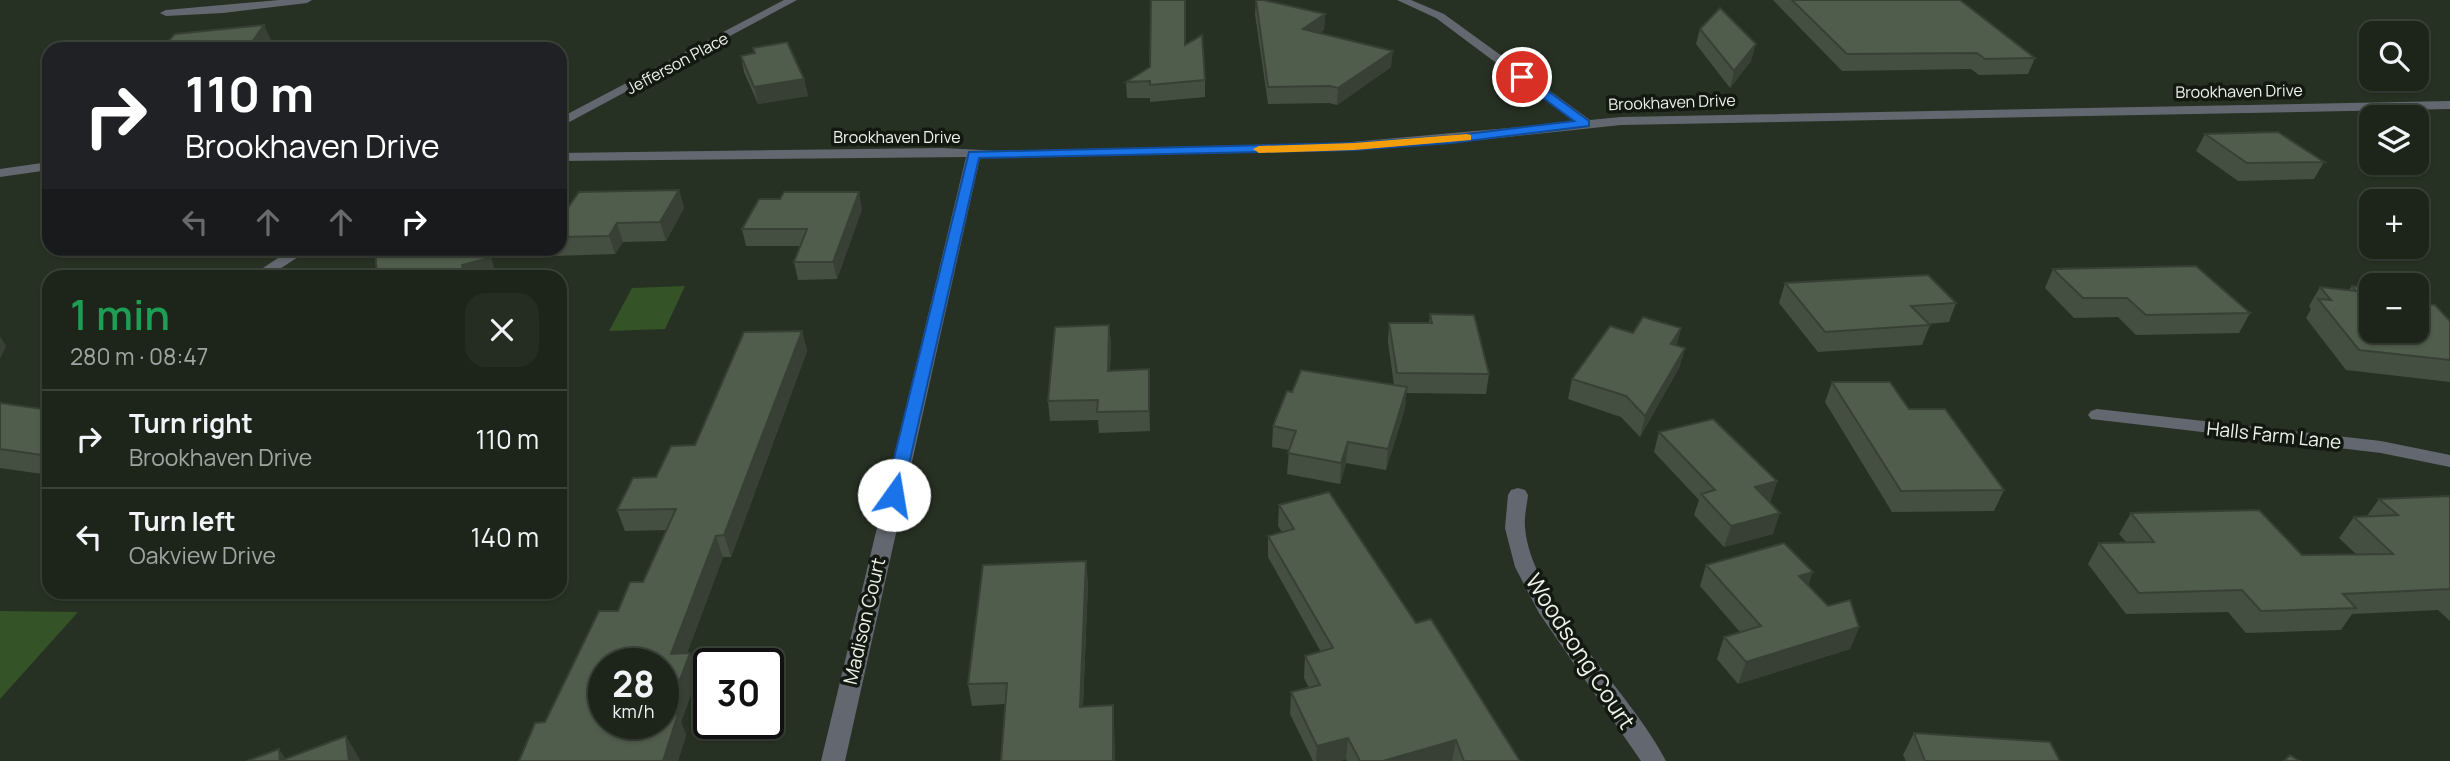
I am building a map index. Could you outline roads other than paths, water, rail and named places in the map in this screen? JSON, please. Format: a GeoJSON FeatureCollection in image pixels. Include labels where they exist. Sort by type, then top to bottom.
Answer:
{"type":"FeatureCollection","features":[{"type":"Feature","properties":{"kind":"street"},"geometry":{"type":"LineString","coordinates":[[166,13],[223,10],[307,0]]}},
{"type":"Feature","properties":{"kind":"street","name":"Jefferson Place"},"geometry":{"type":"LineString","coordinates":[[567,120],[792,0]]}},
{"type":"Feature","properties":{"kind":"street"},"geometry":{"type":"LineString","coordinates":[[1413,1],[1440,16],[1585,123]]}},
{"type":"Feature","properties":{"kind":"street","name":"Brookhaven Drive"},"geometry":{"type":"LineString","coordinates":[[567,157],[942,152],[974,154],[1340,147],[1451,139],[1585,123],[2450,105]]}},
{"type":"Feature","properties":{"kind":"street","name":"Madison Court"},"geometry":{"type":"LineString","coordinates":[[833,761],[974,154]]}},
{"type":"Feature","properties":{"kind":"street"},"geometry":{"type":"LineString","coordinates":[[0,173],[42,167]]}},
{"type":"Feature","properties":{"kind":"street"},"geometry":{"type":"LineString","coordinates":[[269,270],[291,256]]}},
{"type":"Feature","properties":{"kind":"street","name":"Halls Farm Lane"},"geometry":{"type":"LineString","coordinates":[[2096,415],[2381,447],[2450,461]]}},
{"type":"Feature","properties":{"kind":"street","name":"Woodsong Court"},"geometry":{"type":"LineString","coordinates":[[1518,495],[1516,528],[1525,567],[1547,607],[1654,761]]}}]}
